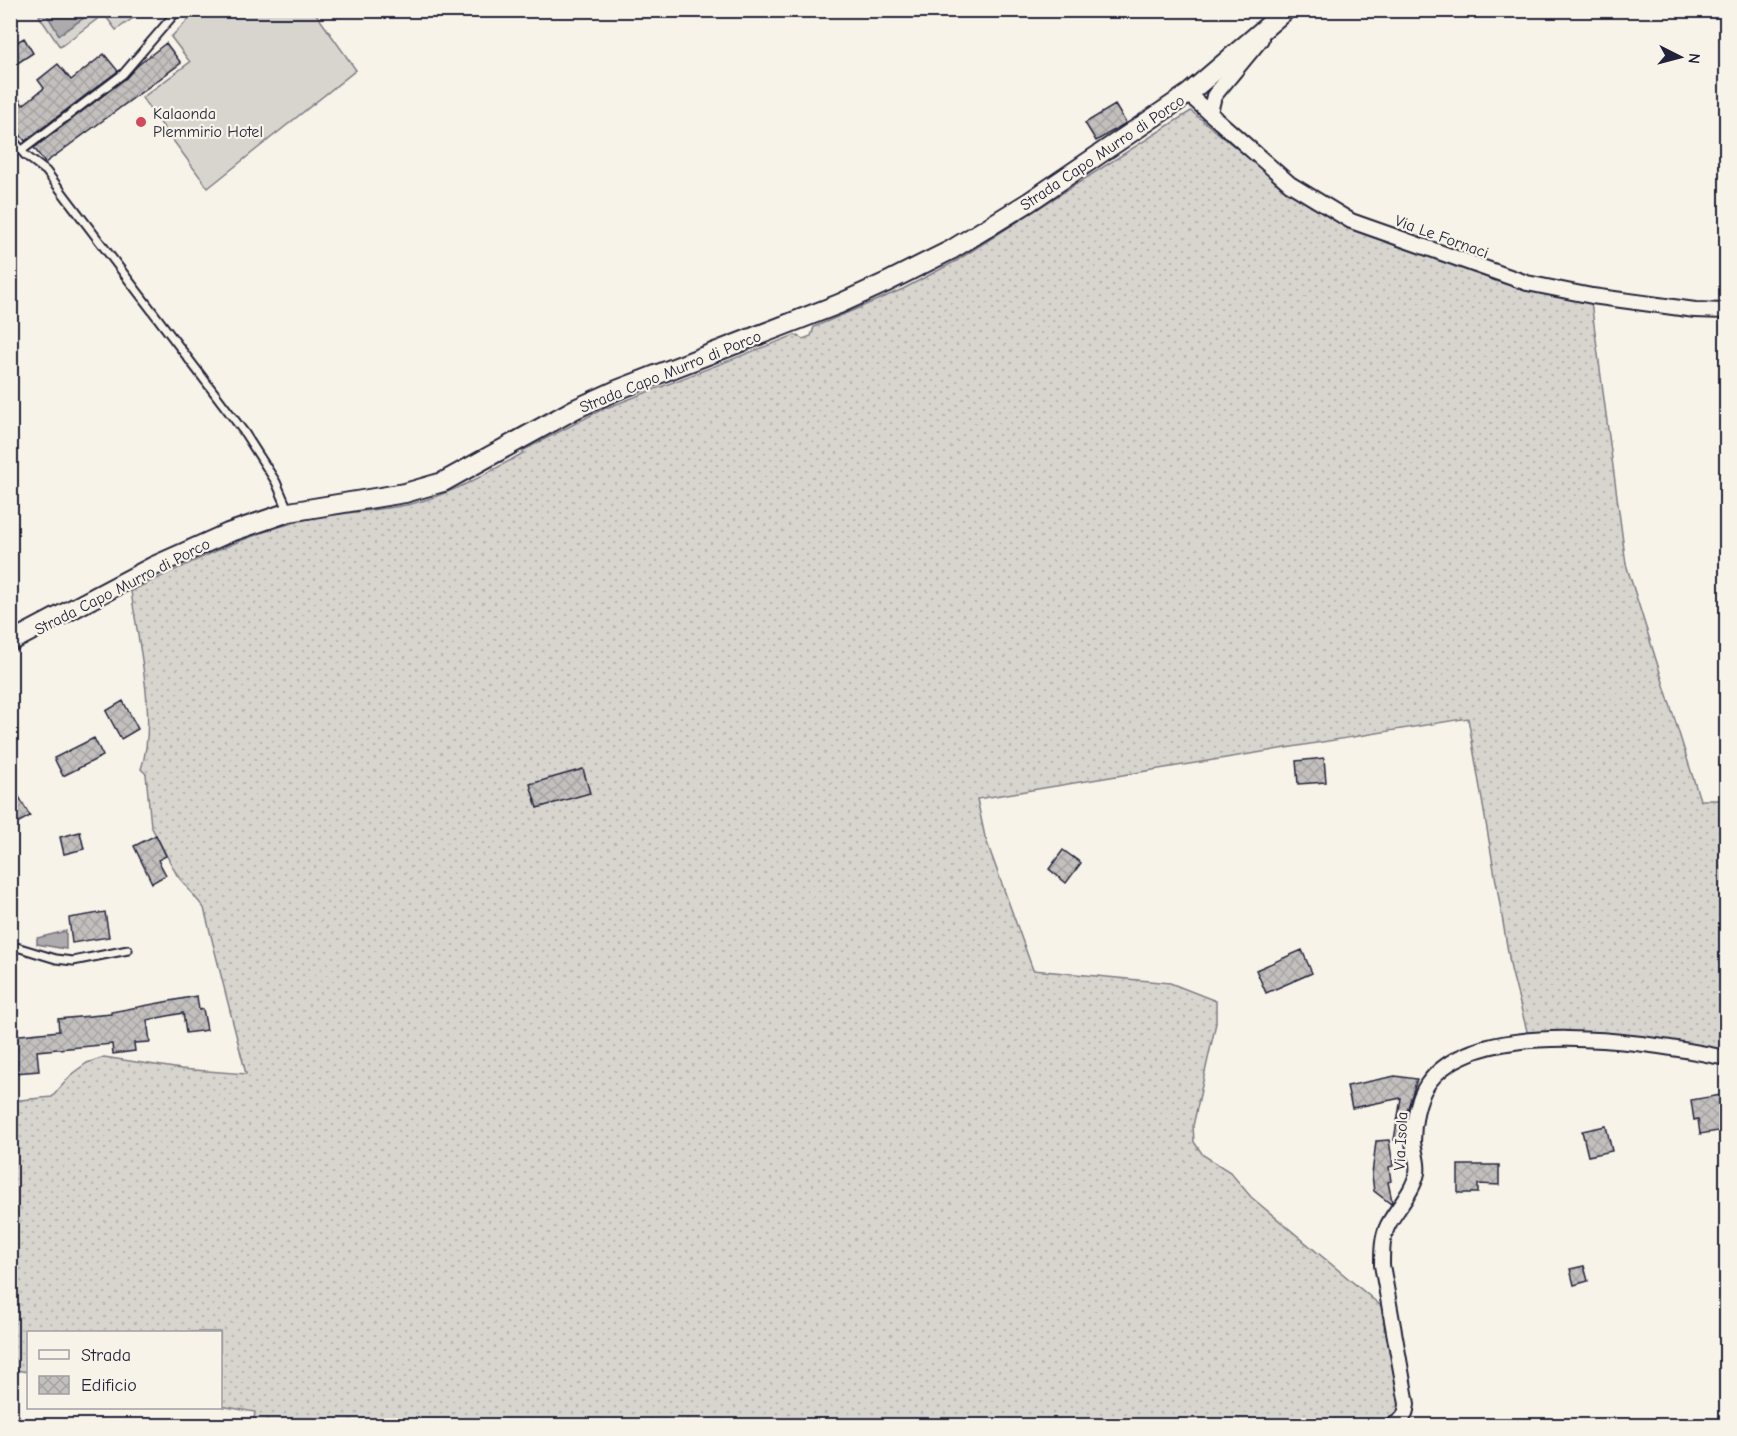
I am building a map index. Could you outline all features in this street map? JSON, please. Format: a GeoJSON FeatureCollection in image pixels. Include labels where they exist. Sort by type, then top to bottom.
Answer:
{"type":"FeatureCollection","features":[{"type":"Feature","properties":{"kind":"street","name":"Strada Capo Murro di Porco"},"geometry":{"type":"LineString","coordinates":[[10,642],[154,566],[228,533],[289,512],[405,493],[443,482],[575,409],[617,390],[839,304],[951,250],[1029,202],[1188,94],[1283,13]]}},
{"type":"Feature","properties":{"kind":"street"},"geometry":{"type":"LineString","coordinates":[[1210,112],[1214,96],[1283,13]]}},
{"type":"Feature","properties":{"kind":"street","name":"Via Le Fornaci"},"geometry":{"type":"LineString","coordinates":[[1188,94],[1290,184],[1351,221],[1527,283],[1592,296],[1695,310],[1726,311]]}},
{"type":"Feature","properties":{"kind":"street","name":"Via Isola"},"geometry":{"type":"LineString","coordinates":[[1391,1425],[1401,1422],[1406,1414],[1407,1404],[1401,1359],[1382,1265],[1383,1245],[1387,1227],[1417,1172],[1413,1141],[1415,1121],[1420,1099],[1427,1084],[1450,1060],[1470,1051],[1546,1039],[1585,1038],[1726,1058]]}},
{"type":"Feature","properties":{"kind":"lane"},"geometry":{"type":"LineString","coordinates":[[21,151],[123,74],[178,10]]}},
{"type":"Feature","properties":{"kind":"lane"},"geometry":{"type":"LineString","coordinates":[[10,136],[21,151],[46,171],[244,432],[276,482],[289,512]]}},
{"type":"Feature","properties":{"kind":"lane"},"geometry":{"type":"LineString","coordinates":[[10,945],[73,962],[128,950]]}},
{"type":"Feature","properties":{"kind":"shaded area"},"geometry":{"type":"Polygon","coordinates":[[[50,10],[91,10],[92,12],[59,35],[46,13],[50,10]]]}},
{"type":"Feature","properties":{"kind":"shaded area"},"geometry":{"type":"Polygon","coordinates":[[[95,11],[143,11],[116,30],[104,14],[60,47],[39,16],[46,13],[59,34],[95,11]]]}},
{"type":"Feature","properties":{"kind":"shaded area"},"geometry":{"type":"Polygon","coordinates":[[[197,11],[314,11],[356,70],[208,188],[142,98],[190,62],[171,37],[197,11]]]}},
{"type":"Feature","properties":{"kind":"shaded area"},"geometry":{"type":"Polygon","coordinates":[[[1191,111],[1295,196],[1358,232],[1502,283],[1535,292],[1591,302],[1626,564],[1700,800],[1726,800],[1726,1053],[1528,1035],[1511,969],[1468,718],[977,799],[985,837],[1033,970],[1170,983],[1216,1001],[1216,1023],[1193,1126],[1194,1142],[1203,1155],[1230,1172],[1251,1197],[1386,1310],[1384,1330],[1391,1337],[1401,1410],[1395,1418],[1372,1426],[1205,1426],[1194,1422],[1190,1426],[1085,1426],[1084,1421],[1076,1421],[1072,1426],[970,1426],[961,1422],[954,1426],[253,1425],[255,1412],[222,1406],[222,1331],[27,1331],[27,1372],[11,1369],[10,1101],[52,1097],[73,1073],[87,1063],[104,1057],[181,1069],[246,1074],[204,908],[177,875],[151,826],[146,774],[141,769],[148,728],[147,705],[131,591],[262,532],[308,519],[411,504],[441,495],[483,476],[523,453],[522,451],[601,410],[795,335],[803,339],[811,336],[814,327],[903,289],[956,261],[1191,111]]]}},
{"type":"Feature","properties":{"kind":"shaded area"},"geometry":{"type":"Polygon","coordinates":[[[66,931],[66,949],[37,944],[37,938],[66,931]]]}},
{"type":"Feature","properties":{"kind":"building"},"geometry":{"type":"Polygon","coordinates":[[[24,38],[33,53],[10,68],[10,46],[24,38]]]}},
{"type":"Feature","properties":{"kind":"building"},"geometry":{"type":"Polygon","coordinates":[[[166,43],[181,63],[45,163],[34,148],[126,78],[166,43]]]}},
{"type":"Feature","properties":{"kind":"building"},"geometry":{"type":"Polygon","coordinates":[[[104,54],[118,71],[25,141],[10,122],[10,86],[23,105],[44,88],[38,80],[58,64],[71,80],[104,54]]]}},
{"type":"Feature","properties":{"kind":"building"},"geometry":{"type":"Polygon","coordinates":[[[1115,105],[1126,123],[1096,141],[1085,123],[1115,105]]]}},
{"type":"Feature","properties":{"kind":"building"},"geometry":{"type":"Polygon","coordinates":[[[123,701],[138,729],[121,739],[106,711],[123,701]]]}},
{"type":"Feature","properties":{"kind":"building"},"geometry":{"type":"Polygon","coordinates":[[[94,738],[103,756],[63,776],[54,758],[94,738]]]}},
{"type":"Feature","properties":{"kind":"building"},"geometry":{"type":"Polygon","coordinates":[[[1324,758],[1326,782],[1298,784],[1296,761],[1324,758]]]}},
{"type":"Feature","properties":{"kind":"building"},"geometry":{"type":"Polygon","coordinates":[[[583,769],[590,793],[537,808],[530,784],[583,769]]]}},
{"type":"Feature","properties":{"kind":"building"},"geometry":{"type":"Polygon","coordinates":[[[10,781],[30,816],[10,827],[10,781]]]}},
{"type":"Feature","properties":{"kind":"building"},"geometry":{"type":"Polygon","coordinates":[[[80,832],[84,849],[64,854],[60,837],[80,832]]]}},
{"type":"Feature","properties":{"kind":"building"},"geometry":{"type":"Polygon","coordinates":[[[156,835],[166,856],[158,860],[166,875],[152,883],[134,846],[156,835]]]}},
{"type":"Feature","properties":{"kind":"building"},"geometry":{"type":"Polygon","coordinates":[[[1063,850],[1081,863],[1066,883],[1049,869],[1063,850]]]}},
{"type":"Feature","properties":{"kind":"building"},"geometry":{"type":"Polygon","coordinates":[[[105,912],[109,937],[72,943],[69,918],[105,912]]]}},
{"type":"Feature","properties":{"kind":"building"},"geometry":{"type":"Polygon","coordinates":[[[1302,950],[1312,973],[1266,993],[1256,970],[1302,950]]]}},
{"type":"Feature","properties":{"kind":"building"},"geometry":{"type":"Polygon","coordinates":[[[197,996],[199,1010],[203,1009],[207,1030],[186,1033],[183,1013],[147,1020],[150,1042],[134,1043],[135,1051],[113,1054],[112,1044],[37,1051],[39,1071],[15,1073],[14,1070],[10,1070],[11,1036],[59,1031],[58,1019],[111,1014],[111,1012],[197,996]]]}},
{"type":"Feature","properties":{"kind":"building"},"geometry":{"type":"Polygon","coordinates":[[[1395,1076],[1417,1079],[1407,1111],[1404,1140],[1394,1140],[1401,1098],[1352,1108],[1347,1086],[1395,1076]]]}},
{"type":"Feature","properties":{"kind":"building"},"geometry":{"type":"Polygon","coordinates":[[[1720,1095],[1725,1130],[1700,1134],[1698,1119],[1694,1120],[1691,1100],[1720,1095]]]}},
{"type":"Feature","properties":{"kind":"building"},"geometry":{"type":"Polygon","coordinates":[[[1606,1126],[1612,1151],[1588,1156],[1582,1131],[1606,1126]]]}},
{"type":"Feature","properties":{"kind":"building"},"geometry":{"type":"Polygon","coordinates":[[[1389,1140],[1393,1166],[1389,1167],[1391,1181],[1388,1182],[1391,1204],[1374,1191],[1372,1175],[1376,1141],[1389,1140]]]}},
{"type":"Feature","properties":{"kind":"building"},"geometry":{"type":"Polygon","coordinates":[[[1458,1165],[1499,1165],[1499,1185],[1478,1184],[1478,1193],[1458,1193],[1458,1165]]]}},
{"type":"Feature","properties":{"kind":"building"},"geometry":{"type":"Polygon","coordinates":[[[1584,1266],[1588,1281],[1574,1285],[1570,1269],[1584,1266]]]}},
{"type":"Feature","properties":{"kind":"place","name":"Kalaonda Plemmirio Hotel"},"geometry":{"type":"Point","coordinates":[141,122]}}]}
